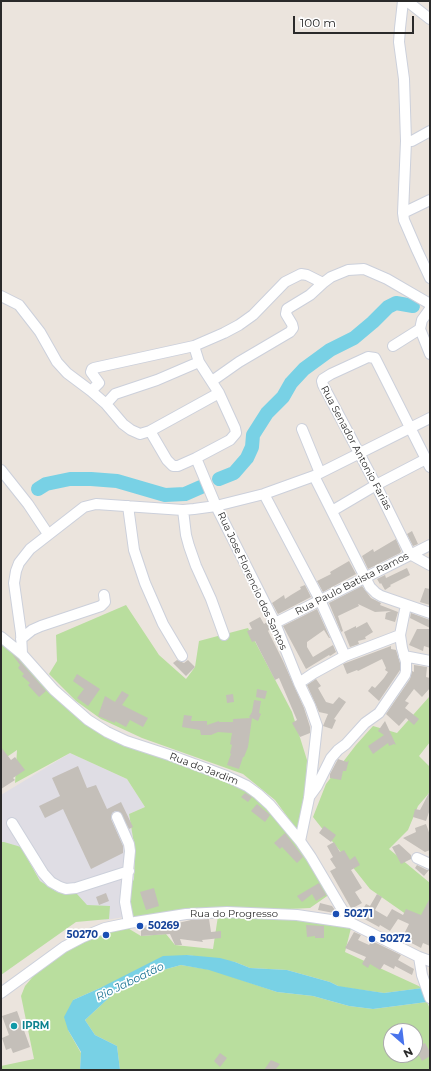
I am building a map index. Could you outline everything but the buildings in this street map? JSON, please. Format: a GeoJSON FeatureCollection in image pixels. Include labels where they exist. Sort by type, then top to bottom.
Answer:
{"type":"FeatureCollection","features":[{"type":"Feature","properties":{"kind":"street"},"geometry":{"type":"LineString","coordinates":[[403,1],[400,28],[404,79],[406,141],[403,213],[404,220],[430,278]]}},
{"type":"Feature","properties":{"kind":"street"},"geometry":{"type":"LineString","coordinates":[[407,1],[430,19]]}},
{"type":"Feature","properties":{"kind":"street"},"geometry":{"type":"LineString","coordinates":[[406,141],[412,141],[430,131]]}},
{"type":"Feature","properties":{"kind":"street"},"geometry":{"type":"LineString","coordinates":[[403,213],[430,200]]}},
{"type":"Feature","properties":{"kind":"street"},"geometry":{"type":"LineString","coordinates":[[212,381],[239,362],[290,332],[293,328],[286,312],[292,305],[310,295],[322,283],[331,277],[348,270],[364,269],[430,304]]}},
{"type":"Feature","properties":{"kind":"street"},"geometry":{"type":"LineString","coordinates":[[91,391],[99,383],[91,372],[94,368],[194,346],[224,333],[239,325],[252,315],[285,282],[301,274],[307,275],[322,283]]}},
{"type":"Feature","properties":{"kind":"street"},"geometry":{"type":"LineString","coordinates":[[1,296],[19,305],[40,332],[62,369],[106,404],[131,430],[140,434],[150,431],[219,393]]}},
{"type":"Feature","properties":{"kind":"street"},"geometry":{"type":"LineString","coordinates":[[430,309],[422,320],[420,329],[430,354]]}},
{"type":"Feature","properties":{"kind":"street"},"geometry":{"type":"LineString","coordinates":[[392,346],[420,329]]}},
{"type":"Feature","properties":{"kind":"street"},"geometry":{"type":"LineString","coordinates":[[150,431],[167,460],[173,466],[178,466],[196,458],[230,440],[236,434],[235,428],[219,393],[199,362],[194,346]]}},
{"type":"Feature","properties":{"kind":"street","name":"Rua Senador Antonio Farias"},"geometry":{"type":"LineString","coordinates":[[410,554],[322,381],[331,374],[370,356],[375,358],[411,428]]}},
{"type":"Feature","properties":{"kind":"street"},"geometry":{"type":"LineString","coordinates":[[106,404],[115,394],[157,380],[199,362]]}},
{"type":"Feature","properties":{"kind":"street"},"geometry":{"type":"LineString","coordinates":[[22,654],[14,583],[19,563],[25,554],[48,534],[84,507],[96,504],[183,510],[216,506],[264,494],[317,475],[430,418]]}},
{"type":"Feature","properties":{"kind":"street"},"geometry":{"type":"LineString","coordinates":[[332,511],[376,485],[428,463],[411,428]]}},
{"type":"Feature","properties":{"kind":"street"},"geometry":{"type":"LineString","coordinates":[[302,429],[317,475],[332,511],[370,587],[376,593],[430,613]]}},
{"type":"Feature","properties":{"kind":"street","name":"Rua Jose Florencio dos Santos"},"geometry":{"type":"LineString","coordinates":[[196,458],[216,506],[275,623],[317,726],[309,798],[300,840]]}},
{"type":"Feature","properties":{"kind":"street"},"geometry":{"type":"LineString","coordinates":[[1,470],[28,504],[48,534]]}},
{"type":"Feature","properties":{"kind":"street"},"geometry":{"type":"LineString","coordinates":[[264,494],[320,600],[345,656]]}},
{"type":"Feature","properties":{"kind":"street"},"geometry":{"type":"LineString","coordinates":[[128,506],[134,550],[140,572],[163,624],[182,656]]}},
{"type":"Feature","properties":{"kind":"street"},"geometry":{"type":"LineString","coordinates":[[183,510],[189,546],[224,635]]}},
{"type":"Feature","properties":{"kind":"street","name":"Rua Paulo Batista Ramos"},"geometry":{"type":"LineString","coordinates":[[275,623],[430,545]]}},
{"type":"Feature","properties":{"kind":"street"},"geometry":{"type":"LineString","coordinates":[[410,554],[430,565]]}},
{"type":"Feature","properties":{"kind":"street"},"geometry":{"type":"LineString","coordinates":[[21,639],[32,630],[41,626],[101,606],[105,602],[104,595]]}},
{"type":"Feature","properties":{"kind":"street"},"geometry":{"type":"LineString","coordinates":[[309,798],[317,786],[331,758],[365,723],[379,713],[406,670],[400,635],[406,605]]}},
{"type":"Feature","properties":{"kind":"street"},"geometry":{"type":"LineString","coordinates":[[299,683],[345,656],[400,635]]}},
{"type":"Feature","properties":{"kind":"street","name":"Rua do Jardim"},"geometry":{"type":"LineString","coordinates":[[1,637],[22,654],[54,690],[88,720],[126,742],[179,758],[226,776],[247,786],[270,805],[300,840],[351,923]]}},
{"type":"Feature","properties":{"kind":"street"},"geometry":{"type":"LineString","coordinates":[[404,656],[430,661]]}},
{"type":"Feature","properties":{"kind":"street"},"geometry":{"type":"LineString","coordinates":[[117,818],[129,844],[130,860],[125,902],[129,923]]}},
{"type":"Feature","properties":{"kind":"street"},"geometry":{"type":"LineString","coordinates":[[12,823],[43,873],[51,882],[60,887],[66,889],[76,888],[129,872]]}},
{"type":"Feature","properties":{"kind":"street"},"geometry":{"type":"LineString","coordinates":[[417,858],[430,864]]}},
{"type":"Feature","properties":{"kind":"street","name":"Rua do Progresso"},"geometry":{"type":"LineString","coordinates":[[1,993],[64,947],[83,937],[105,928],[186,914],[227,912],[297,915],[351,923],[430,961]]}},
{"type":"Feature","properties":{"kind":"street"},"geometry":{"type":"LineString","coordinates":[[419,957],[422,975],[430,998]]}},
{"type":"Feature","properties":{"kind":"shaded area"},"geometry":{"type":"Polygon","coordinates":[[[70,753],[127,779],[145,807],[129,814],[135,850],[134,879],[121,905],[124,917],[106,920],[90,915],[59,900],[40,881],[21,847],[1,842],[1,795],[70,753]]]}},
{"type":"Feature","properties":{"kind":"green space"},"geometry":{"type":"Polygon","coordinates":[[[126,605],[159,655],[186,679],[195,667],[199,641],[248,628],[292,712],[307,760],[305,798],[298,831],[275,800],[243,774],[142,738],[101,719],[76,701],[49,674],[57,661],[56,635],[126,605]]]}},
{"type":"Feature","properties":{"kind":"green space"},"geometry":{"type":"Polygon","coordinates":[[[1,641],[89,724],[243,788],[272,811],[309,858],[330,894],[310,908],[124,917],[121,905],[134,879],[135,850],[129,814],[145,807],[127,779],[70,753],[15,783],[17,750],[1,761],[1,641]]]}},
{"type":"Feature","properties":{"kind":"green space"},"geometry":{"type":"Polygon","coordinates":[[[429,697],[430,742],[419,756],[430,767],[430,792],[418,806],[408,830],[389,849],[430,883],[430,931],[370,889],[313,817],[326,784],[356,745],[373,726],[397,733],[429,697]]]}},
{"type":"Feature","properties":{"kind":"green space"},"geometry":{"type":"Polygon","coordinates":[[[1,842],[21,847],[40,881],[57,892],[77,894],[87,905],[110,906],[109,919],[76,922],[1,975],[1,842]]]}},
{"type":"Feature","properties":{"kind":"green space"},"geometry":{"type":"Polygon","coordinates":[[[218,916],[303,919],[351,928],[345,952],[423,988],[384,993],[340,987],[330,982],[287,970],[250,968],[235,962],[187,955],[100,988],[73,1000],[68,1030],[81,1053],[80,1070],[1,1070],[1,1066],[34,1059],[21,996],[25,986],[36,973],[83,939],[126,927],[141,936],[166,934],[175,945],[213,949],[218,916]]]}},
{"type":"Feature","properties":{"kind":"green space"},"geometry":{"type":"Polygon","coordinates":[[[181,965],[212,970],[277,992],[313,996],[349,1006],[373,1009],[427,1002],[430,1009],[430,1070],[120,1070],[117,1046],[95,1035],[85,1020],[113,994],[159,971],[181,965]]]}},
{"type":"Feature","properties":{"kind":"water","name":"Rio Jaboatão"},"geometry":{"type":"Polygon","coordinates":[[[187,955],[220,958],[250,968],[287,970],[330,982],[338,986],[384,993],[430,987],[427,1002],[373,1009],[349,1006],[313,996],[277,992],[209,970],[181,965],[159,971],[113,994],[85,1020],[95,1035],[117,1046],[120,1070],[80,1070],[81,1052],[68,1030],[64,1017],[73,1000],[163,956],[187,955]]]}},
{"type":"Feature","properties":{"kind":"waterway"},"geometry":{"type":"LineString","coordinates":[[219,479],[234,473],[247,458],[252,447],[253,435],[267,413],[283,397],[291,383],[304,369],[330,350],[354,338],[388,307],[396,303],[413,306]]}},
{"type":"Feature","properties":{"kind":"waterway"},"geometry":{"type":"LineString","coordinates":[[38,489],[46,484],[70,479],[117,481],[165,495],[185,494],[201,487]]}},
{"type":"Feature","properties":{"kind":"place","name":"50271"},"geometry":{"type":"Point","coordinates":[336,914]}},
{"type":"Feature","properties":{"kind":"place","name":"50269"},"geometry":{"type":"Point","coordinates":[140,926]}},
{"type":"Feature","properties":{"kind":"place","name":"50270"},"geometry":{"type":"Point","coordinates":[106,935]}},
{"type":"Feature","properties":{"kind":"place","name":"50272"},"geometry":{"type":"Point","coordinates":[372,939]}},
{"type":"Feature","properties":{"kind":"place","name":"IPRM"},"geometry":{"type":"Point","coordinates":[14,1026]}}]}
